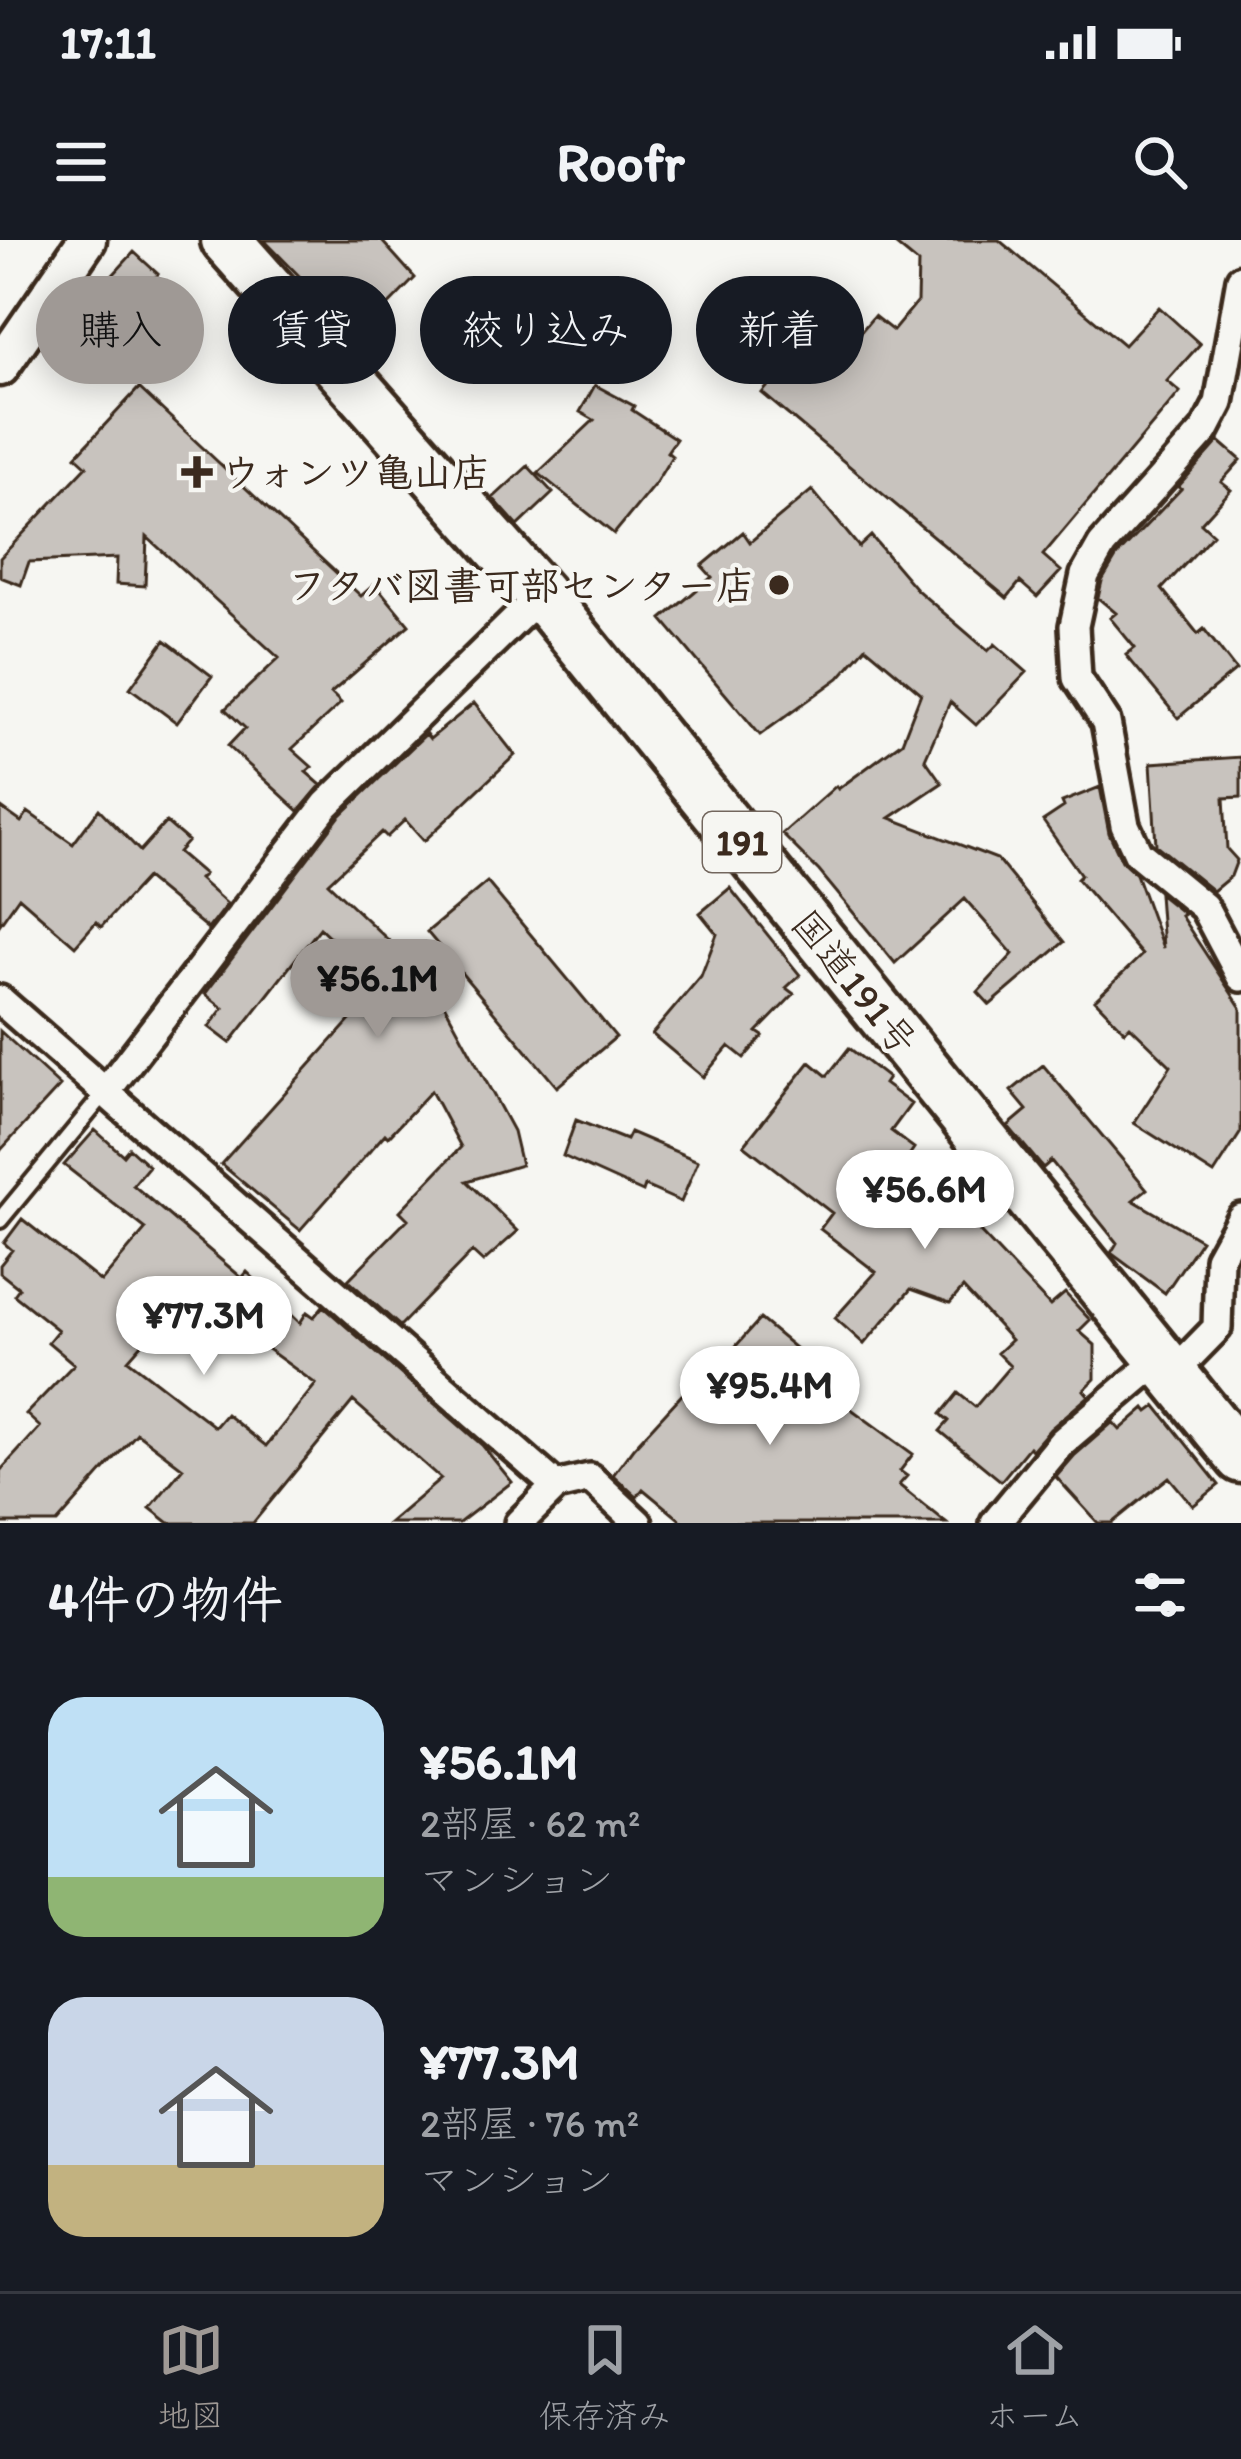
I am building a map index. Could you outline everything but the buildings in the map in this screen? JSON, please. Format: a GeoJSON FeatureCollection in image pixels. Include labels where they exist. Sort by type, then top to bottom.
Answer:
{"type":"FeatureCollection","features":[{"type":"Feature","properties":{"kind":"highway","name":"国道191号"},"geometry":{"type":"LineString","coordinates":[[226,240],[541,595],[1241,1458]]}},
{"type":"Feature","properties":{"kind":"street"},"geometry":{"type":"LineString","coordinates":[[0,367],[87,240]]}},
{"type":"Feature","properties":{"kind":"street"},"geometry":{"type":"LineString","coordinates":[[1241,279],[1219,403],[1205,430],[1102,545],[1085,575],[1074,626],[1077,678],[1106,722],[1125,825],[1138,853],[1204,907],[1241,977]]}},
{"type":"Feature","properties":{"kind":"street"},"geometry":{"type":"LineString","coordinates":[[104,1094],[326,805],[541,595]]}},
{"type":"Feature","properties":{"kind":"street"},"geometry":{"type":"LineString","coordinates":[[0,1000],[556,1486]]}},
{"type":"Feature","properties":{"kind":"street"},"geometry":{"type":"LineString","coordinates":[[995,1523],[1062,1442],[1217,1328],[1219,1258],[1241,1218]]}},
{"type":"Feature","properties":{"kind":"street"},"geometry":{"type":"LineString","coordinates":[[519,1523],[556,1486],[590,1478],[638,1523]]}},
{"type":"Feature","properties":{"kind":"lane"},"geometry":{"type":"LineString","coordinates":[[0,1220],[104,1094]]}},
{"type":"Feature","properties":{"kind":"place","name":"ウォンツ亀山店"},"geometry":{"type":"Point","coordinates":[197,472]}},
{"type":"Feature","properties":{"kind":"place","name":"フタバ図書可部センター店"},"geometry":{"type":"Point","coordinates":[779,585]}}]}
